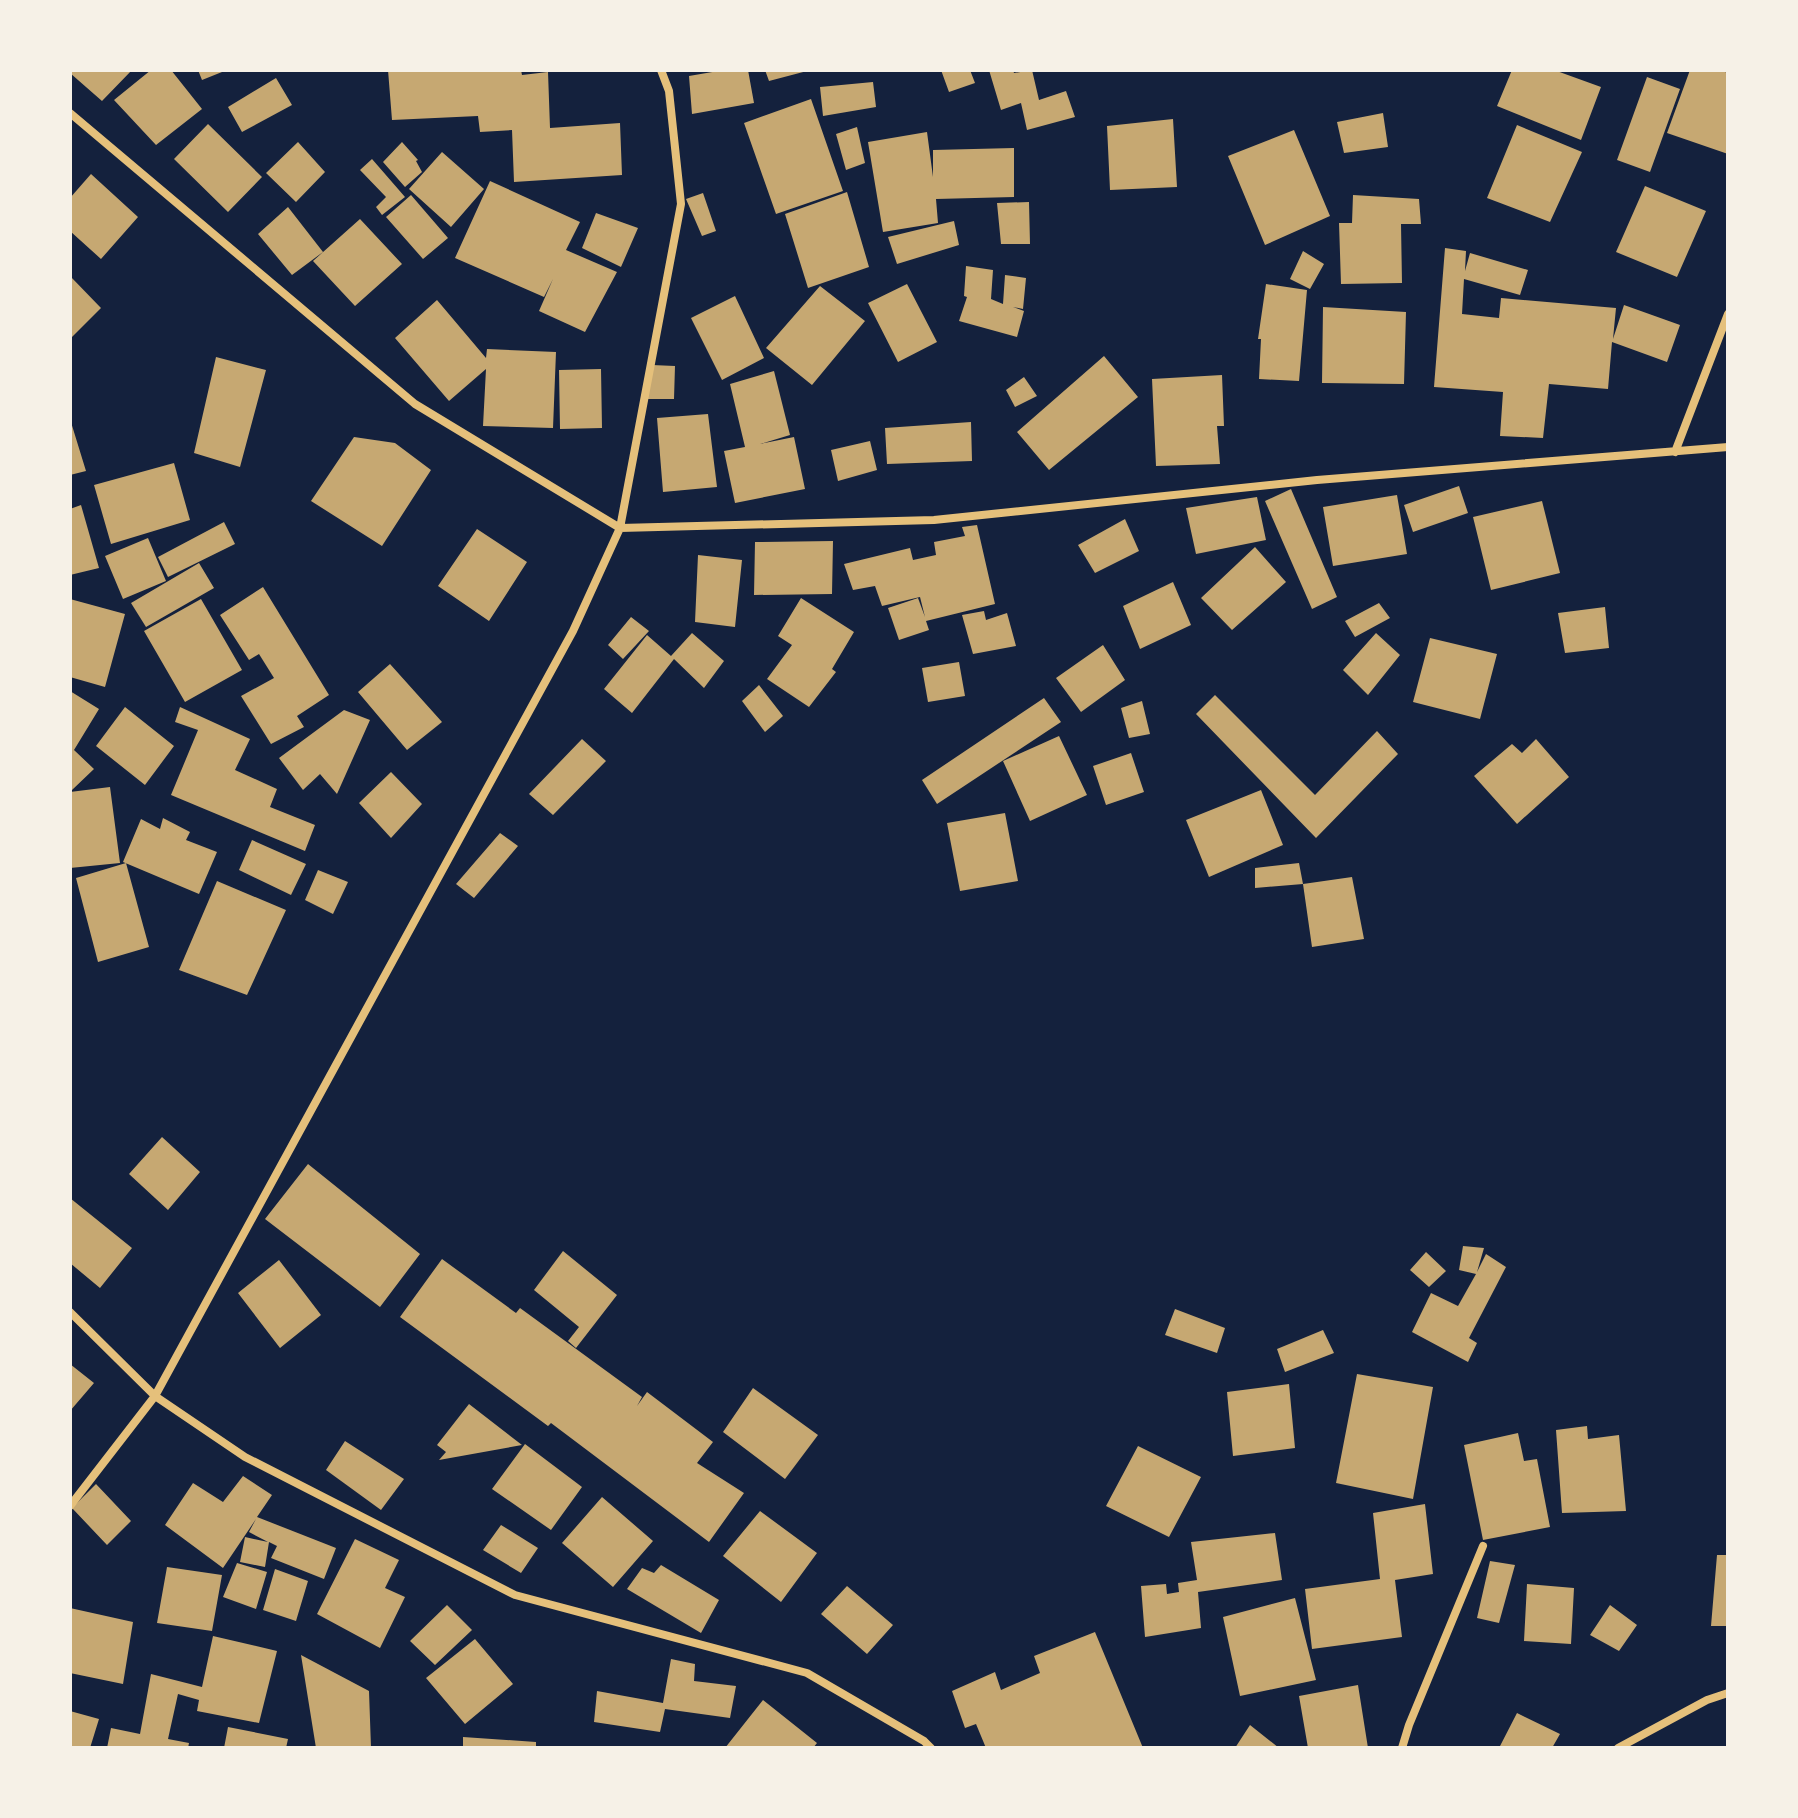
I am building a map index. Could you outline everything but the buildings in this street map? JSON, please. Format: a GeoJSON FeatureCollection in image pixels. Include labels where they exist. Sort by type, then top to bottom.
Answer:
{"type":"FeatureCollection","features":[{"type":"Feature","properties":{"kind":"street"},"geometry":{"type":"LineString","coordinates":[[70,1506],[155,1396],[573,631],[620,528],[681,204],[669,91],[661,70]]}},
{"type":"Feature","properties":{"kind":"street"},"geometry":{"type":"LineString","coordinates":[[70,113],[415,404],[620,528],[934,520],[1317,480],[1728,447]]}},
{"type":"Feature","properties":{"kind":"street"},"geometry":{"type":"LineString","coordinates":[[1675,452],[1728,314]]}},
{"type":"Feature","properties":{"kind":"street"},"geometry":{"type":"LineString","coordinates":[[70,1312],[155,1396],[245,1457],[515,1595],[807,1673],[931,1748]]}},
{"type":"Feature","properties":{"kind":"street"},"geometry":{"type":"LineString","coordinates":[[1402,1748],[1483,1546]]}},
{"type":"Feature","properties":{"kind":"street"},"geometry":{"type":"LineString","coordinates":[[1618,1748],[1707,1700],[1728,1693]]}}]}
